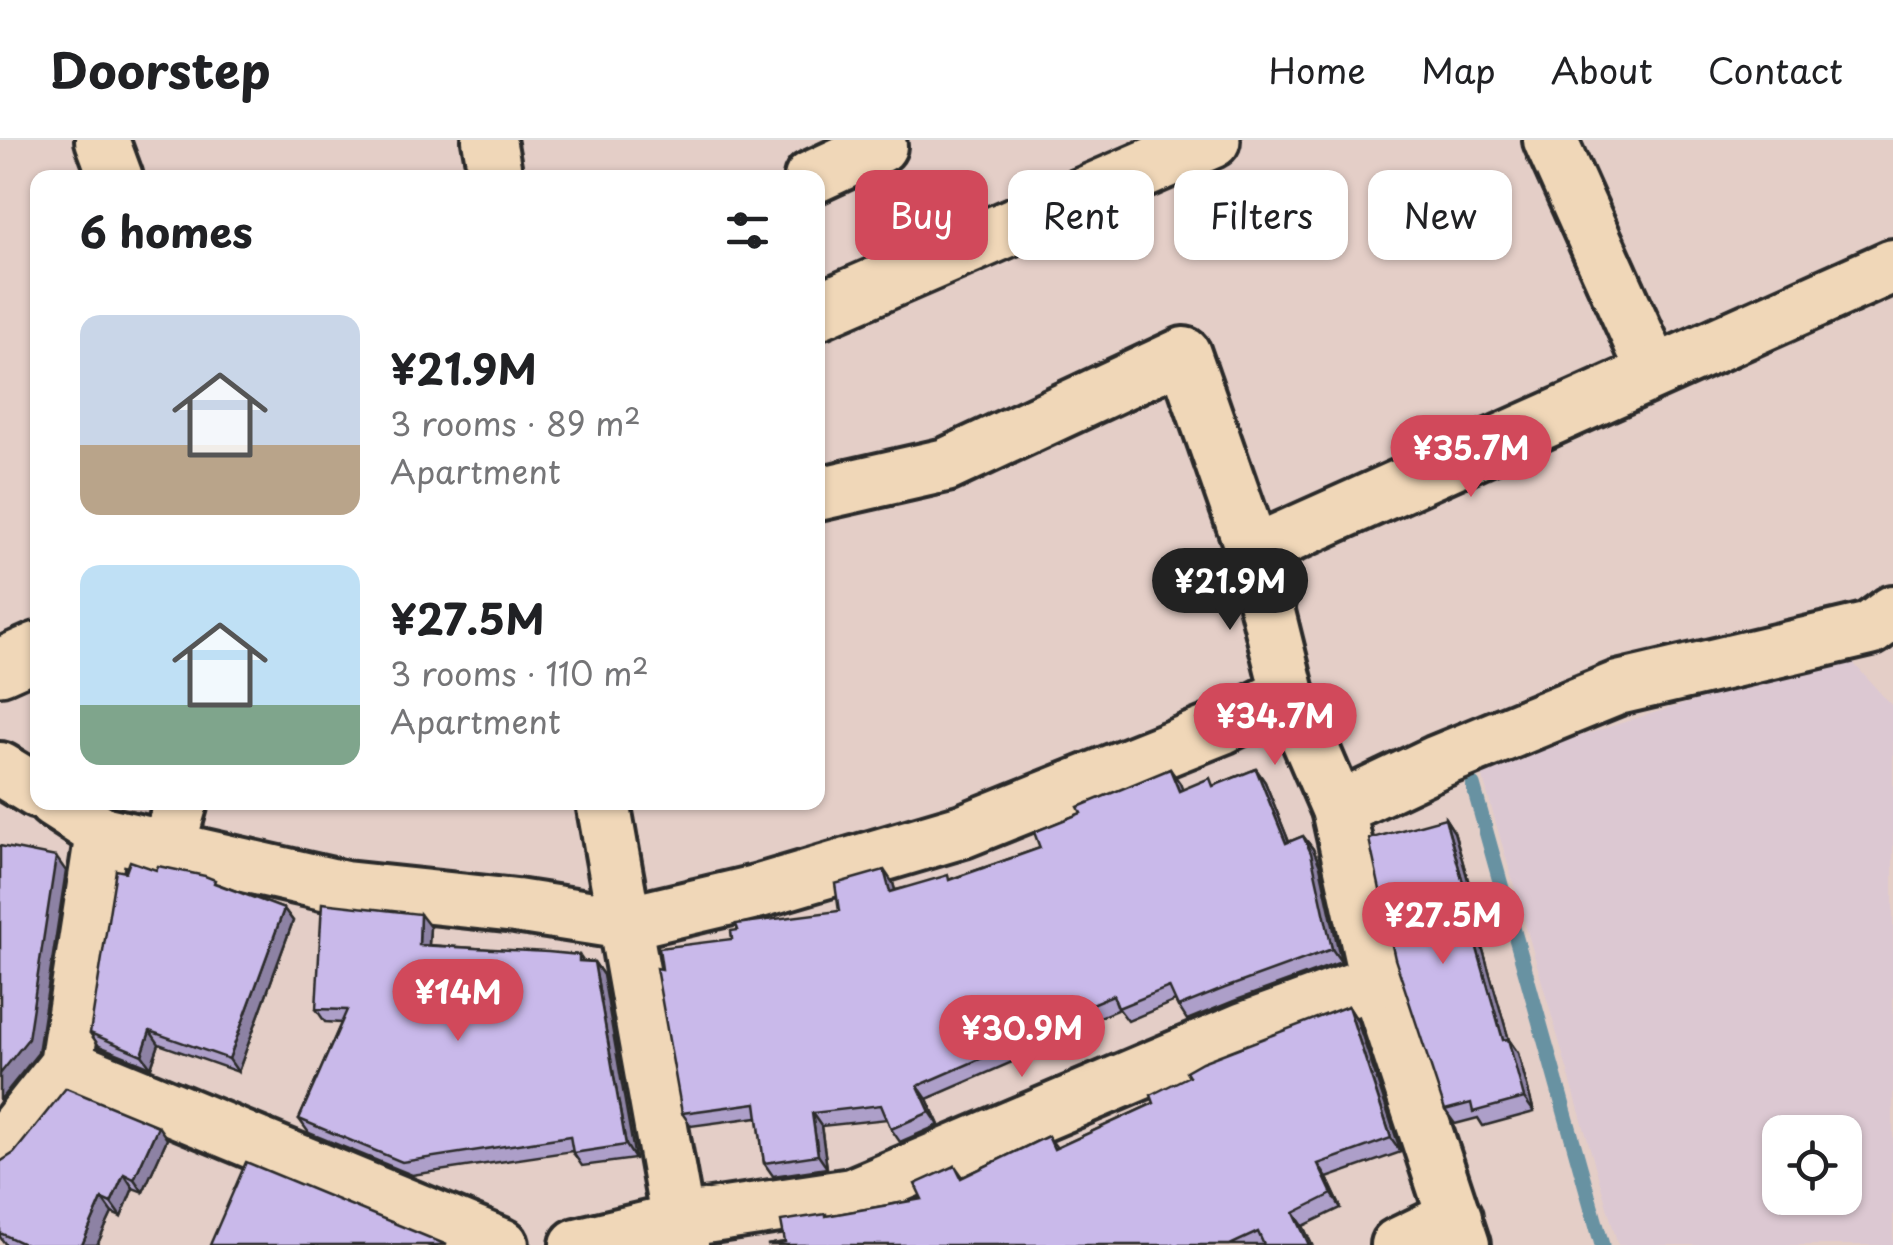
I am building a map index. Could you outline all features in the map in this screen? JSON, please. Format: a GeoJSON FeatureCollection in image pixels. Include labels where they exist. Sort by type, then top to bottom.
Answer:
{"type":"FeatureCollection","features":[{"type":"Feature","properties":{"kind":"street"},"geometry":{"type":"LineString","coordinates":[[102,140],[113,170]]}},
{"type":"Feature","properties":{"kind":"street"},"geometry":{"type":"LineString","coordinates":[[489,140],[495,170]]}},
{"type":"Feature","properties":{"kind":"street"},"geometry":{"type":"LineString","coordinates":[[825,172],[880,146],[878,140]]}},
{"type":"Feature","properties":{"kind":"street"},"geometry":{"type":"LineString","coordinates":[[825,309],[1212,140]]}},
{"type":"Feature","properties":{"kind":"street"},"geometry":{"type":"LineString","coordinates":[[1550,140],[1654,372]]}},
{"type":"Feature","properties":{"kind":"street"},"geometry":{"type":"LineString","coordinates":[[1253,552],[1893,266]]}},
{"type":"Feature","properties":{"kind":"street"},"geometry":{"type":"LineString","coordinates":[[825,492],[946,465],[1184,354],[1253,552],[1288,694],[1338,809],[1376,981],[1459,1231],[1397,1245]]}},
{"type":"Feature","properties":{"kind":"street"},"geometry":{"type":"LineString","coordinates":[[1338,809],[1437,762],[1618,688],[1870,628],[1893,612]]}},
{"type":"Feature","properties":{"kind":"street"},"geometry":{"type":"LineString","coordinates":[[0,666],[30,653]]}},
{"type":"Feature","properties":{"kind":"street"},"geometry":{"type":"LineString","coordinates":[[66,810],[102,833],[175,825],[345,888],[516,906],[624,923],[756,892],[963,831],[1223,727],[1288,694]]}},
{"type":"Feature","properties":{"kind":"street"},"geometry":{"type":"LineString","coordinates":[[0,769],[30,787]]}},
{"type":"Feature","properties":{"kind":"street"},"geometry":{"type":"LineString","coordinates":[[604,810],[680,1233]]}},
{"type":"Feature","properties":{"kind":"street"},"geometry":{"type":"LineString","coordinates":[[0,1148],[66,1066],[102,833]]}},
{"type":"Feature","properties":{"kind":"street"},"geometry":{"type":"LineString","coordinates":[[577,1245],[680,1233],[852,1195],[1244,1028],[1376,981]]}},
{"type":"Feature","properties":{"kind":"street"},"geometry":{"type":"LineString","coordinates":[[66,1066],[502,1245]]}},
{"type":"Feature","properties":{"kind":"shaded area"},"geometry":{"type":"Polygon","coordinates":[[[1847,656],[1893,707],[1893,1245],[1618,1245],[1480,768],[1847,656]]]}},
{"type":"Feature","properties":{"kind":"building"},"geometry":{"type":"Polygon","coordinates":[[[1170,769],[1179,791],[1210,778],[1213,786],[1256,769],[1286,843],[1303,836],[1311,853],[1332,949],[1178,1007],[1169,987],[1118,1008],[1113,995],[1039,1026],[1042,1032],[918,1086],[930,1112],[891,1129],[881,1105],[812,1113],[818,1155],[764,1163],[756,1103],[682,1113],[656,968],[662,969],[659,948],[732,939],[731,931],[738,930],[736,924],[839,911],[835,884],[884,870],[890,892],[948,875],[949,880],[1040,848],[1034,832],[1081,813],[1078,807],[1170,769]]]}},
{"type":"Feature","properties":{"kind":"building"},"geometry":{"type":"Polygon","coordinates":[[[1445,818],[1467,897],[1463,899],[1503,1040],[1508,1039],[1524,1098],[1473,1112],[1471,1103],[1445,1110],[1395,959],[1369,839],[1445,818]]]}},
{"type":"Feature","properties":{"kind":"building"},"geometry":{"type":"Polygon","coordinates":[[[0,846],[56,857],[28,1039],[0,1074],[0,846]]]}},
{"type":"Feature","properties":{"kind":"building"},"geometry":{"type":"Polygon","coordinates":[[[130,861],[156,870],[158,866],[205,876],[284,909],[229,1059],[150,1031],[142,1055],[90,1033],[116,870],[126,872],[130,861]]]}},
{"type":"Feature","properties":{"kind":"building"},"geometry":{"type":"Polygon","coordinates":[[[322,903],[420,914],[419,945],[579,955],[579,961],[594,962],[626,1145],[573,1153],[570,1136],[402,1162],[299,1119],[347,1010],[316,1009],[322,903]]]}},
{"type":"Feature","properties":{"kind":"building"},"geometry":{"type":"Polygon","coordinates":[[[1348,1006],[1391,1138],[1318,1164],[1332,1194],[1294,1213],[1309,1245],[1264,1245],[1258,1232],[1230,1245],[767,1245],[785,1242],[781,1221],[922,1199],[915,1184],[955,1166],[961,1178],[1048,1136],[1054,1149],[1154,1103],[1151,1095],[1189,1076],[1186,1071],[1202,1062],[1348,1006]]]}},
{"type":"Feature","properties":{"kind":"building"},"geometry":{"type":"Polygon","coordinates":[[[66,1088],[158,1126],[134,1179],[124,1174],[111,1203],[102,1199],[82,1245],[26,1245],[0,1233],[0,1162],[14,1153],[66,1088]]]}},
{"type":"Feature","properties":{"kind":"building"},"geometry":{"type":"Polygon","coordinates":[[[246,1162],[447,1245],[210,1245],[246,1162]]]}},
{"type":"Feature","properties":{"kind":"waterway"},"geometry":{"type":"LineString","coordinates":[[1473,785],[1602,1245]]}}]}
